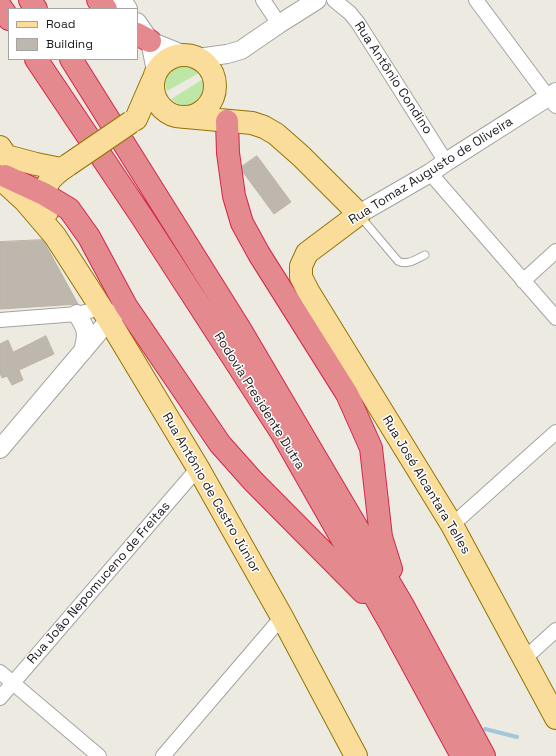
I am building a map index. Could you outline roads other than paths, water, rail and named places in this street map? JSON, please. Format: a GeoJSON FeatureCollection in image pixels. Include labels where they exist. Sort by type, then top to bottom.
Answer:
{"type":"FeatureCollection","features":[{"type":"Feature","properties":{"kind":"highway"},"geometry":{"type":"LineString","coordinates":[[98,0],[105,8]]}},
{"type":"Feature","properties":{"kind":"highway"},"geometry":{"type":"LineString","coordinates":[[0,6],[8,18]]}},
{"type":"Feature","properties":{"kind":"highway","name":"Rodovia Presidente Dutra"},"geometry":{"type":"LineString","coordinates":[[37,60],[142,217],[283,435],[390,623],[462,756]]}},
{"type":"Feature","properties":{"kind":"highway","name":"Rodovia Presidente Dutra"},"geometry":{"type":"LineString","coordinates":[[72,60],[240,329],[402,604],[484,756]]}},
{"type":"Feature","properties":{"kind":"highway"},"geometry":{"type":"LineString","coordinates":[[227,120],[228,153],[234,196],[242,223],[259,254],[347,394],[371,448],[381,537],[402,604]]}},
{"type":"Feature","properties":{"kind":"highway"},"geometry":{"type":"LineString","coordinates":[[2,177],[44,194],[69,209],[89,237],[126,306],[220,444],[253,482],[357,585],[390,623]]}},
{"type":"Feature","properties":{"kind":"main road"},"geometry":{"type":"LineString","coordinates":[[134,121],[162,63],[170,57],[180,54],[192,56],[209,67],[215,80],[227,120]]}},
{"type":"Feature","properties":{"kind":"main road"},"geometry":{"type":"LineString","coordinates":[[155,76],[153,91],[156,101],[163,109],[178,116],[252,123],[264,127],[276,134],[301,156],[359,214]]}},
{"type":"Feature","properties":{"kind":"main road"},"geometry":{"type":"LineString","coordinates":[[55,236],[45,203],[44,194],[47,183],[61,169],[134,121],[196,115],[205,109],[212,101],[215,90],[215,80]]}},
{"type":"Feature","properties":{"kind":"main road"},"geometry":{"type":"LineString","coordinates":[[0,147],[6,156],[61,169]]}},
{"type":"Feature","properties":{"kind":"main road"},"geometry":{"type":"LineString","coordinates":[[2,177],[28,178],[61,169]]}},
{"type":"Feature","properties":{"kind":"main road"},"geometry":{"type":"LineString","coordinates":[[2,177],[55,236]]}},
{"type":"Feature","properties":{"kind":"main road","name":"Rua Tomaz Augusto de Oliveira"},"geometry":{"type":"LineString","coordinates":[[307,253],[359,214]]}},
{"type":"Feature","properties":{"kind":"main road","name":"Rua Antônio de Castro Júnior"},"geometry":{"type":"LineString","coordinates":[[55,236],[105,314],[198,468],[282,617],[356,756]]}},
{"type":"Feature","properties":{"kind":"main road","name":"Rua José Alcantara Telles"},"geometry":{"type":"LineString","coordinates":[[307,253],[301,266],[301,277],[308,291],[452,525],[556,718]]}},
{"type":"Feature","properties":{"kind":"street"},"geometry":{"type":"LineString","coordinates":[[263,0],[279,24]]}},
{"type":"Feature","properties":{"kind":"street"},"geometry":{"type":"LineString","coordinates":[[144,38],[192,56],[227,54],[241,50],[317,0]]}},
{"type":"Feature","properties":{"kind":"street","name":"Rua Antônio Condino"},"geometry":{"type":"LineString","coordinates":[[334,0],[350,12],[358,23],[446,162]]}},
{"type":"Feature","properties":{"kind":"street"},"geometry":{"type":"LineString","coordinates":[[476,0],[553,99]]}},
{"type":"Feature","properties":{"kind":"street"},"geometry":{"type":"LineString","coordinates":[[138,24],[144,38],[155,76]]}},
{"type":"Feature","properties":{"kind":"street","name":"Rua Tomaz Augusto de Oliveira"},"geometry":{"type":"LineString","coordinates":[[359,214],[553,99]]}},
{"type":"Feature","properties":{"kind":"street"},"geometry":{"type":"LineString","coordinates":[[430,173],[556,318]]}},
{"type":"Feature","properties":{"kind":"street"},"geometry":{"type":"LineString","coordinates":[[523,281],[556,251]]}},
{"type":"Feature","properties":{"kind":"street"},"geometry":{"type":"LineString","coordinates":[[0,320],[77,314],[105,314],[126,306]]}},
{"type":"Feature","properties":{"kind":"street"},"geometry":{"type":"LineString","coordinates":[[77,314],[87,338],[83,351]]}},
{"type":"Feature","properties":{"kind":"street"},"geometry":{"type":"LineString","coordinates":[[0,449],[83,351],[105,314]]}},
{"type":"Feature","properties":{"kind":"street"},"geometry":{"type":"LineString","coordinates":[[452,525],[556,432]]}},
{"type":"Feature","properties":{"kind":"street","name":"Rua João Nepomuceno de Freitas"},"geometry":{"type":"LineString","coordinates":[[0,698],[198,468]]}},
{"type":"Feature","properties":{"kind":"street"},"geometry":{"type":"LineString","coordinates":[[163,756],[282,617]]}},
{"type":"Feature","properties":{"kind":"street"},"geometry":{"type":"LineString","coordinates":[[524,659],[556,630]]}},
{"type":"Feature","properties":{"kind":"street"},"geometry":{"type":"LineString","coordinates":[[0,672],[99,756]]}},
{"type":"Feature","properties":{"kind":"lane"},"geometry":{"type":"LineString","coordinates":[[359,214],[398,261],[407,263],[425,255]]}},
{"type":"Feature","properties":{"kind":"waterway"},"geometry":{"type":"LineString","coordinates":[[485,729],[517,737]]}}]}
